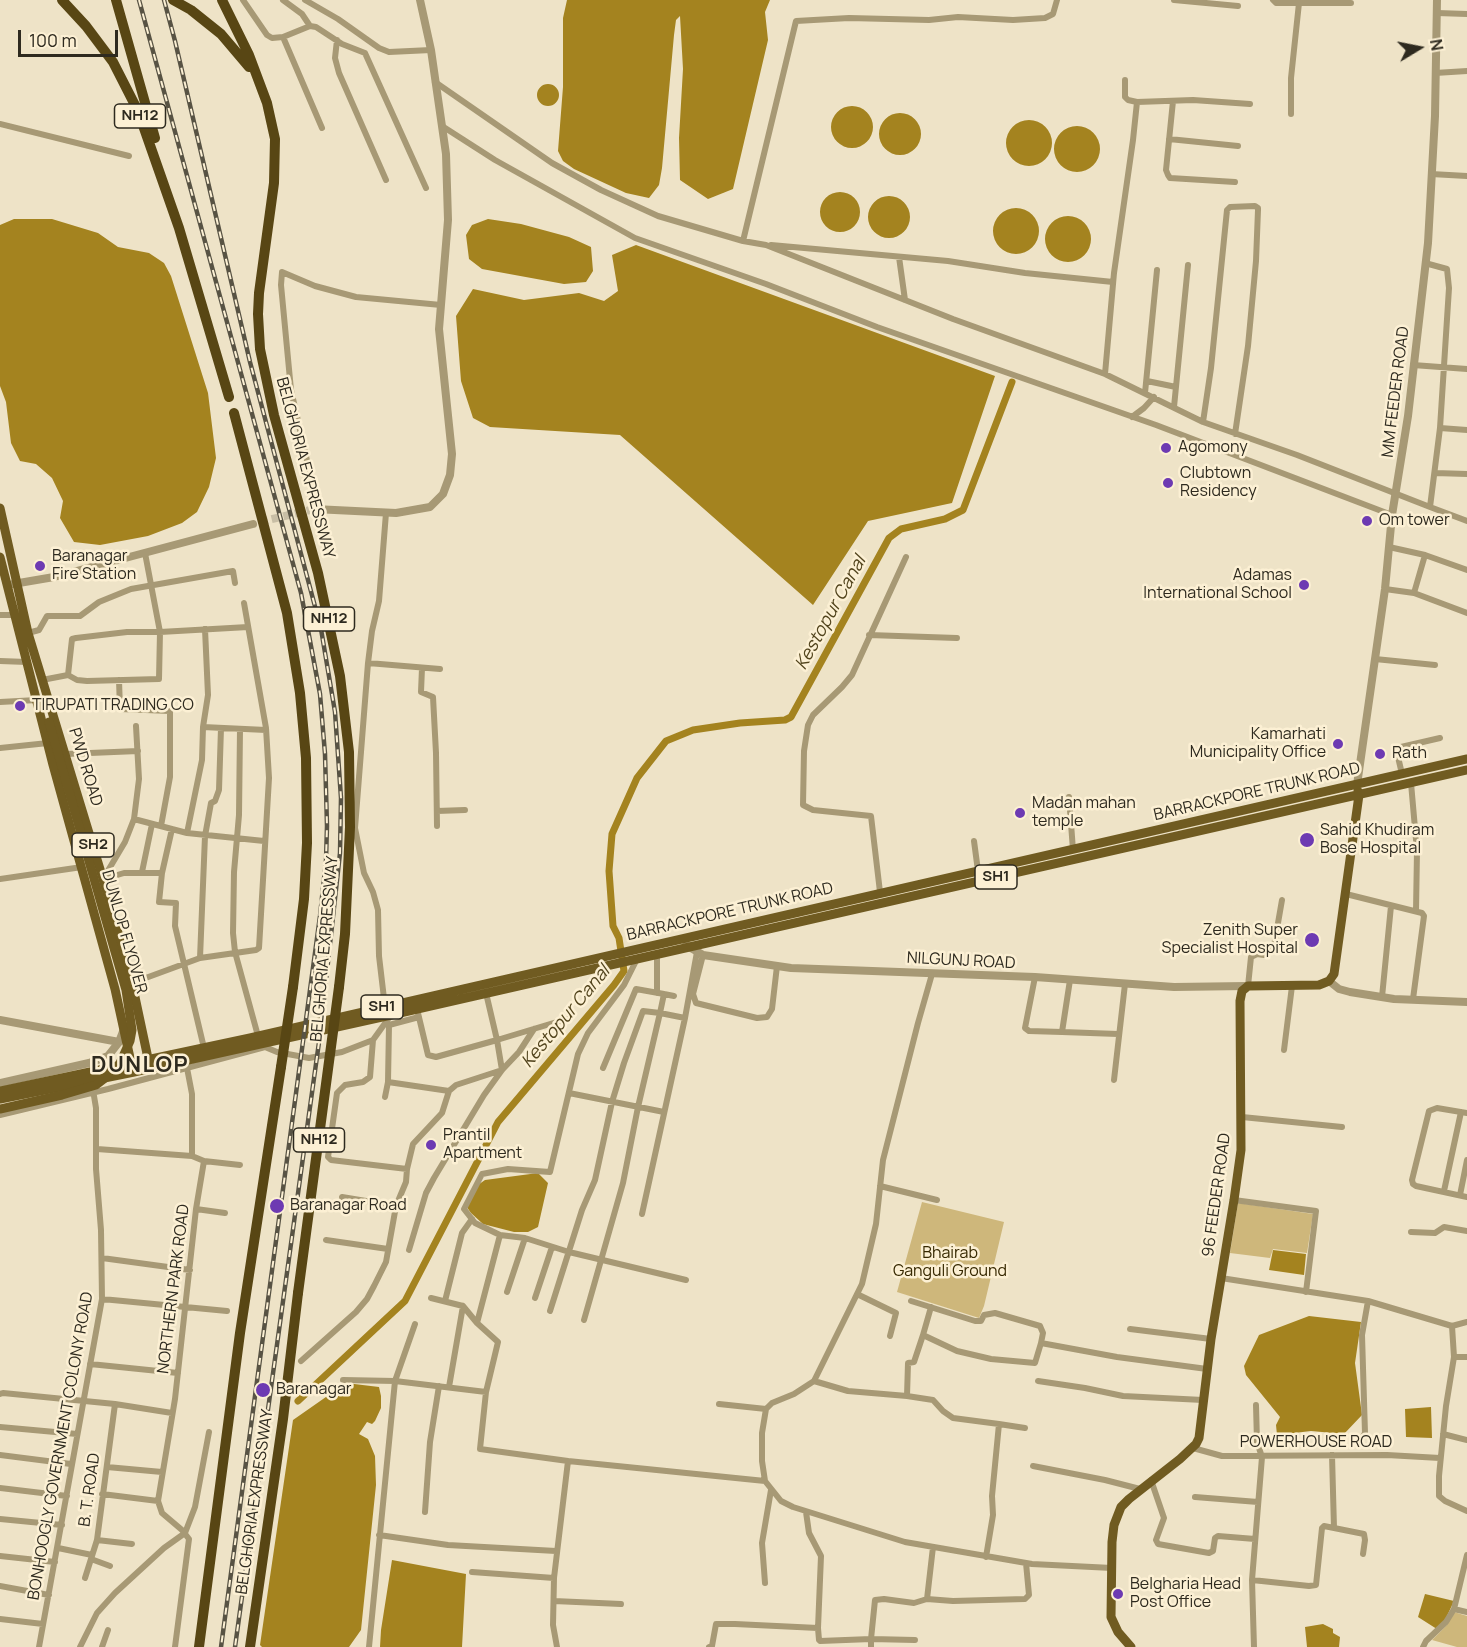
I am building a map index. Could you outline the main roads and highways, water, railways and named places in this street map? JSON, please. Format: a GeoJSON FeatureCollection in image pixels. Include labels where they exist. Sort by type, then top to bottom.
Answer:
{"type":"FeatureCollection","features":[{"type":"Feature","properties":{"kind":"highway","name":"NH12"},"geometry":{"type":"LineString","coordinates":[[62,0],[101,45],[126,85],[142,122],[179,228],[229,397]]}},
{"type":"Feature","properties":{"kind":"highway"},"geometry":{"type":"LineString","coordinates":[[116,0],[179,228]]}},
{"type":"Feature","properties":{"kind":"highway","name":"NH12"},"geometry":{"type":"LineString","coordinates":[[173,0],[191,10],[221,34],[243,59],[258,83]]}},
{"type":"Feature","properties":{"kind":"highway"},"geometry":{"type":"LineString","coordinates":[[222,0],[244,45],[258,83]]}},
{"type":"Feature","properties":{"kind":"highway","name":"BELGHORIA EXPRESSWAY"},"geometry":{"type":"LineString","coordinates":[[250,1647],[283,1419],[339,987],[349,872],[349,752],[340,676],[318,573],[267,387],[260,349],[259,293],[276,158],[272,120],[258,83]]}},
{"type":"Feature","properties":{"kind":"highway","name":"BELGHORIA EXPRESSWAY"},"geometry":{"type":"LineString","coordinates":[[199,1647],[233,1386],[293,987],[304,899],[307,843],[307,781],[300,693],[286,613],[234,413]]}},
{"type":"Feature","properties":{"kind":"main road","name":"PWD ROAD"},"geometry":{"type":"LineString","coordinates":[[0,508],[12,585],[14,615],[134,1072]]}},
{"type":"Feature","properties":{"kind":"main road","name":"PWD ROAD"},"geometry":{"type":"LineString","coordinates":[[0,557],[28,633],[103,879],[132,983],[149,1064]]}},
{"type":"Feature","properties":{"kind":"main road","name":"DUNLOP FLYOVER"},"geometry":{"type":"LineString","coordinates":[[4,1111],[96,1085],[113,1072],[120,1063],[130,1041],[132,1030],[126,990],[43,704],[42,681]]}},
{"type":"Feature","properties":{"kind":"main road","name":"BARRACKPORE TRUNK ROAD"},"geometry":{"type":"LineString","coordinates":[[0,1091],[131,1062],[149,1064],[615,954],[634,956],[657,954],[684,943],[1358,790],[1402,774],[1467,759]]}},
{"type":"Feature","properties":{"kind":"main road","name":"BARRACKPORE TRUNK ROAD"},"geometry":{"type":"LineString","coordinates":[[0,1099],[134,1072],[149,1064],[204,1048],[388,1009],[418,1013],[486,993],[613,964],[634,956],[880,892],[1073,850],[1196,820],[1358,790],[1411,783],[1467,770]]}},
{"type":"Feature","properties":{"kind":"main road","name":"96 FEEDER ROAD"},"geometry":{"type":"LineString","coordinates":[[1131,1647],[1118,1632],[1111,1617],[1112,1542],[1121,1507],[1140,1489],[1193,1448],[1199,1438],[1206,1369],[1241,1150],[1240,1001],[1242,991],[1248,986],[1319,985],[1329,981],[1334,974],[1358,790]]}},
{"type":"Feature","properties":{"kind":"waterway","name":"Kestopur Canal"},"geometry":{"type":"LineString","coordinates":[[298,1401],[405,1301],[498,1122],[624,971],[619,938],[613,926],[609,871],[612,834],[637,778],[666,741],[693,730],[740,723],[785,720],[791,717],[889,538],[901,529],[945,519],[963,510],[1012,382]]}},
{"type":"Feature","properties":{"kind":"tunnel"},"geometry":{"type":"LineString","coordinates":[[260,522],[314,509]]}},
{"type":"Feature","properties":{"kind":"railway"},"geometry":{"type":"LineString","coordinates":[[139,0],[301,593],[320,694],[325,754],[326,860],[320,916],[221,1647]]}},
{"type":"Feature","properties":{"kind":"railway"},"geometry":{"type":"LineString","coordinates":[[164,0],[250,362],[321,629],[335,712],[341,798],[340,853],[320,1035],[235,1647]]}},
{"type":"Feature","properties":{"kind":"place","name":"Agomony"},"geometry":{"type":"Point","coordinates":[1166,448]}},
{"type":"Feature","properties":{"kind":"place","name":"Clubtown Residency"},"geometry":{"type":"Point","coordinates":[1168,483]}},
{"type":"Feature","properties":{"kind":"place","name":"Om tower"},"geometry":{"type":"Point","coordinates":[1367,521]}},
{"type":"Feature","properties":{"kind":"place","name":"Baranagar Fire Station"},"geometry":{"type":"Point","coordinates":[40,566]}},
{"type":"Feature","properties":{"kind":"place","name":"Adamas International School"},"geometry":{"type":"Point","coordinates":[1304,585]}},
{"type":"Feature","properties":{"kind":"place","name":"TIRUPATI TRADING CO"},"geometry":{"type":"Point","coordinates":[20,706]}},
{"type":"Feature","properties":{"kind":"place","name":"Kamarhati Municipality Office"},"geometry":{"type":"Point","coordinates":[1338,744]}},
{"type":"Feature","properties":{"kind":"place","name":"Rath"},"geometry":{"type":"Point","coordinates":[1380,754]}},
{"type":"Feature","properties":{"kind":"place","name":"Madan mahan temple"},"geometry":{"type":"Point","coordinates":[1020,813]}},
{"type":"Feature","properties":{"kind":"place","name":"Sahid Khudiram Bose Hospital"},"geometry":{"type":"Point","coordinates":[1307,840]}},
{"type":"Feature","properties":{"kind":"place","name":"Zenith Super Specialist Hospital"},"geometry":{"type":"Point","coordinates":[1312,940]}},
{"type":"Feature","properties":{"kind":"place","name":"Prantil Apartment"},"geometry":{"type":"Point","coordinates":[431,1145]}},
{"type":"Feature","properties":{"kind":"place","name":"Baranagar Road"},"geometry":{"type":"Point","coordinates":[277,1206]}},
{"type":"Feature","properties":{"kind":"place","name":"Baranagar"},"geometry":{"type":"Point","coordinates":[263,1390]}},
{"type":"Feature","properties":{"kind":"place","name":"Belgharia Head Post Office"},"geometry":{"type":"Point","coordinates":[1118,1594]}},
{"type":"Feature","properties":{"kind":"district","name":"DUNLOP"},"geometry":{"type":"Point","coordinates":[140,1066]}},
{"type":"Feature","properties":{"kind":"park label","name":"Bhairab Ganguli Ground"},"geometry":{"type":"Point","coordinates":[950,1263]}}]}
